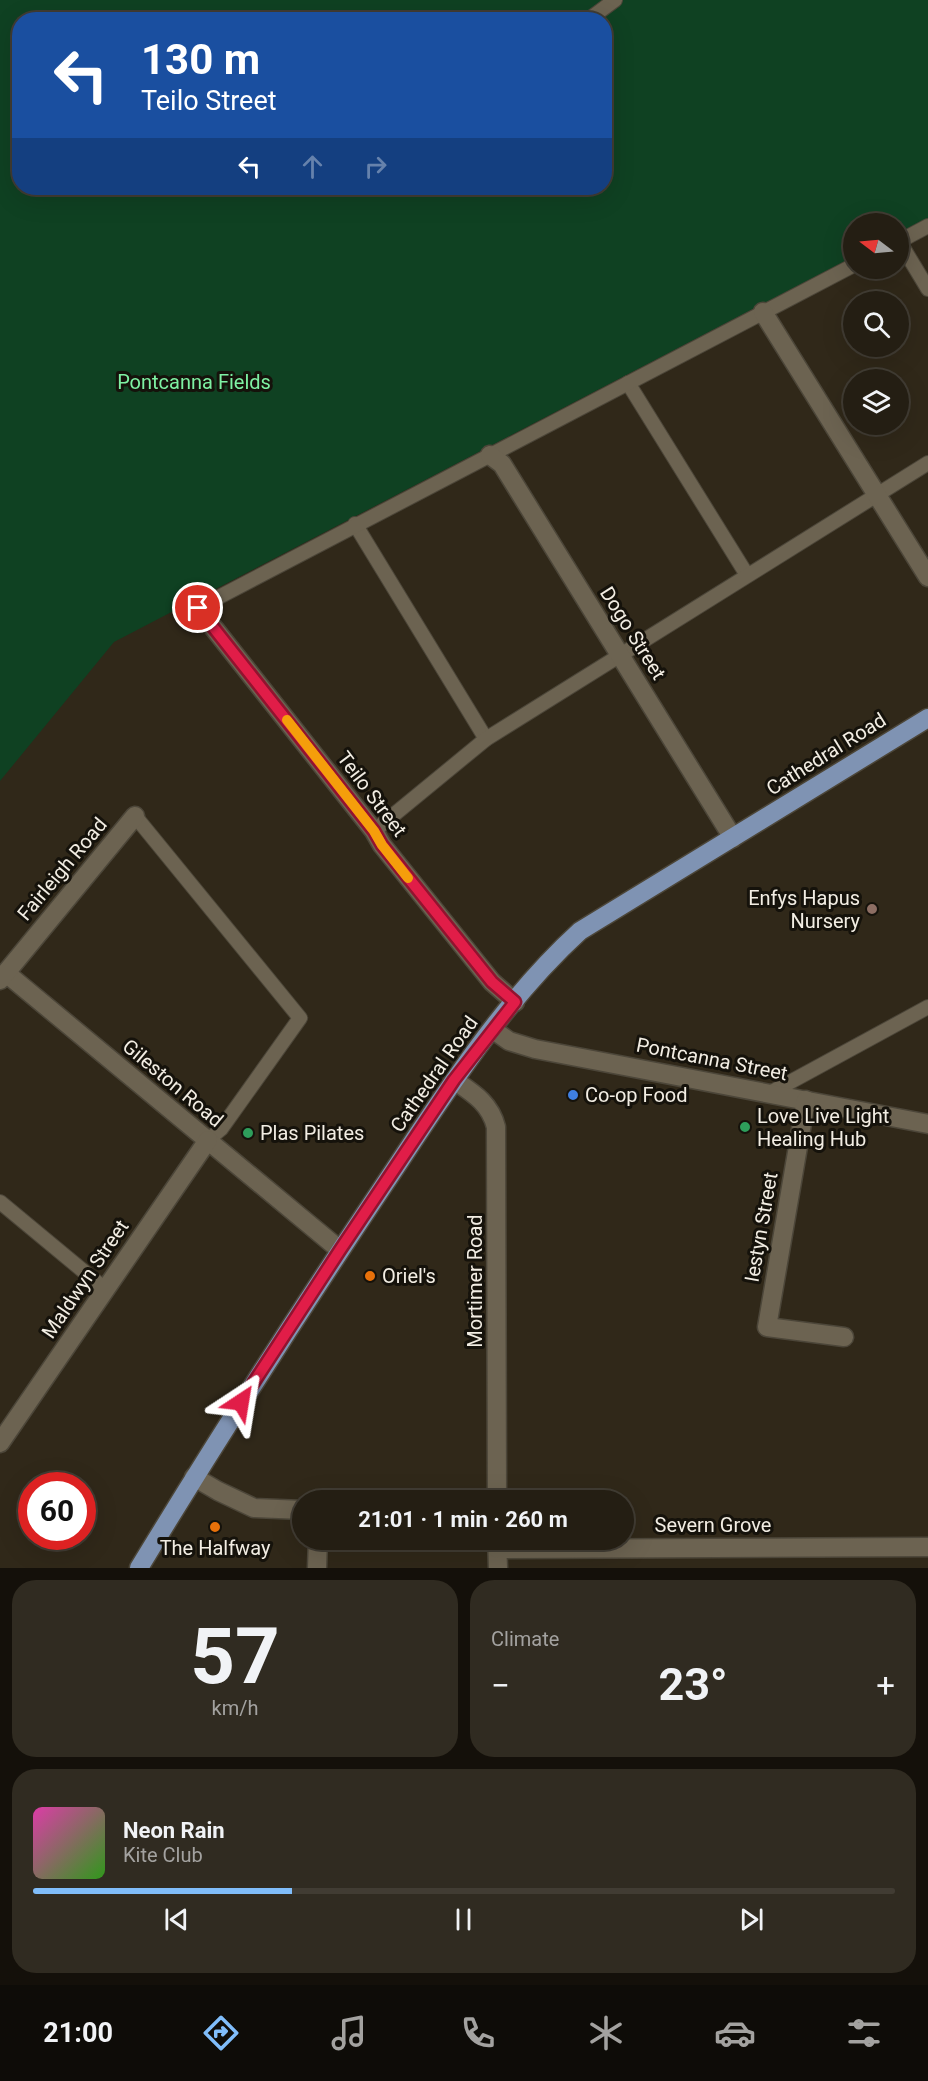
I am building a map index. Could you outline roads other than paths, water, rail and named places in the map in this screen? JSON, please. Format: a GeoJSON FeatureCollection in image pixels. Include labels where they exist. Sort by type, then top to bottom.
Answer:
{"type":"FeatureCollection","features":[{"type":"Feature","properties":{"kind":"main road","name":"Cathedral Road"},"geometry":{"type":"LineString","coordinates":[[138,1568],[340,1250],[454,1080],[492,1029],[555,956],[580,932],[928,718]]}},
{"type":"Feature","properties":{"kind":"street"},"geometry":{"type":"LineString","coordinates":[[763,312],[928,577]]}},
{"type":"Feature","properties":{"kind":"street","name":"Dogo Street"},"geometry":{"type":"LineString","coordinates":[[490,455],[502,464],[733,838]]}},
{"type":"Feature","properties":{"kind":"street","name":"Teilo Street"},"geometry":{"type":"LineString","coordinates":[[198,608],[374,831],[382,845],[492,982],[515,1002]]}},
{"type":"Feature","properties":{"kind":"street","name":"Fairleigh Road"},"geometry":{"type":"LineString","coordinates":[[3,976],[135,816]]}},
{"type":"Feature","properties":{"kind":"street","name":"Gileston Road"},"geometry":{"type":"LineString","coordinates":[[3,976],[208,1140],[340,1250]]}},
{"type":"Feature","properties":{"kind":"street","name":"Pontcanna Street"},"geometry":{"type":"LineString","coordinates":[[492,1029],[509,1041],[535,1049],[928,1124]]}},
{"type":"Feature","properties":{"kind":"street","name":"Mortimer Road"},"geometry":{"type":"LineString","coordinates":[[454,1080],[486,1104],[493,1115],[497,1137],[497,1490]]}},
{"type":"Feature","properties":{"kind":"street","name":"Iestyn Street"},"geometry":{"type":"LineString","coordinates":[[806,1100],[767,1327],[844,1337]]}},
{"type":"Feature","properties":{"kind":"street","name":"Maldwyn Street"},"geometry":{"type":"LineString","coordinates":[[0,1443],[208,1140]]}},
{"type":"Feature","properties":{"kind":"street"},"geometry":{"type":"LineString","coordinates":[[194,1477],[254,1508],[292,1510]]}},
{"type":"Feature","properties":{"kind":"street","name":"Severn Grove"},"geometry":{"type":"LineString","coordinates":[[634,1545],[928,1547]]}},
{"type":"Feature","properties":{"kind":"street"},"geometry":{"type":"LineString","coordinates":[[318,1550],[318,1568]]}},
{"type":"Feature","properties":{"kind":"street"},"geometry":{"type":"LineString","coordinates":[[498,1550],[498,1568]]}},
{"type":"Feature","properties":{"kind":"lane"},"geometry":{"type":"LineString","coordinates":[[599,12],[615,0]]}},
{"type":"Feature","properties":{"kind":"lane"},"geometry":{"type":"LineString","coordinates":[[909,236],[928,226]]}},
{"type":"Feature","properties":{"kind":"lane"},"geometry":{"type":"LineString","coordinates":[[909,258],[928,289]]}},
{"type":"Feature","properties":{"kind":"lane"},"geometry":{"type":"LineString","coordinates":[[198,608],[843,271]]}},
{"type":"Feature","properties":{"kind":"lane"},"geometry":{"type":"LineString","coordinates":[[628,383],[747,575]]}},
{"type":"Feature","properties":{"kind":"lane"},"geometry":{"type":"LineString","coordinates":[[374,831],[486,739],[928,463]]}},
{"type":"Feature","properties":{"kind":"lane"},"geometry":{"type":"LineString","coordinates":[[355,524],[486,739]]}},
{"type":"Feature","properties":{"kind":"lane"},"geometry":{"type":"LineString","coordinates":[[135,816],[300,1018],[221,1129],[208,1140]]}},
{"type":"Feature","properties":{"kind":"lane"},"geometry":{"type":"LineString","coordinates":[[770,1093],[928,1007]]}},
{"type":"Feature","properties":{"kind":"lane"},"geometry":{"type":"LineString","coordinates":[[0,1203],[105,1288]]}},
{"type":"Feature","properties":{"kind":"place","name":"Enfys Hapus Nursery"},"geometry":{"type":"Point","coordinates":[872,909]}},
{"type":"Feature","properties":{"kind":"place","name":"Co-op Food"},"geometry":{"type":"Point","coordinates":[573,1095]}},
{"type":"Feature","properties":{"kind":"place","name":"Love Live Light Healing Hub"},"geometry":{"type":"Point","coordinates":[745,1127]}},
{"type":"Feature","properties":{"kind":"place","name":"Plas Pilates"},"geometry":{"type":"Point","coordinates":[248,1133]}},
{"type":"Feature","properties":{"kind":"place","name":"Oriel's"},"geometry":{"type":"Point","coordinates":[370,1276]}},
{"type":"Feature","properties":{"kind":"place","name":"The Halfway"},"geometry":{"type":"Point","coordinates":[215,1527]}},
{"type":"Feature","properties":{"kind":"park label","name":"Pontcanna Fields"},"geometry":{"type":"Point","coordinates":[194,382]}}]}
